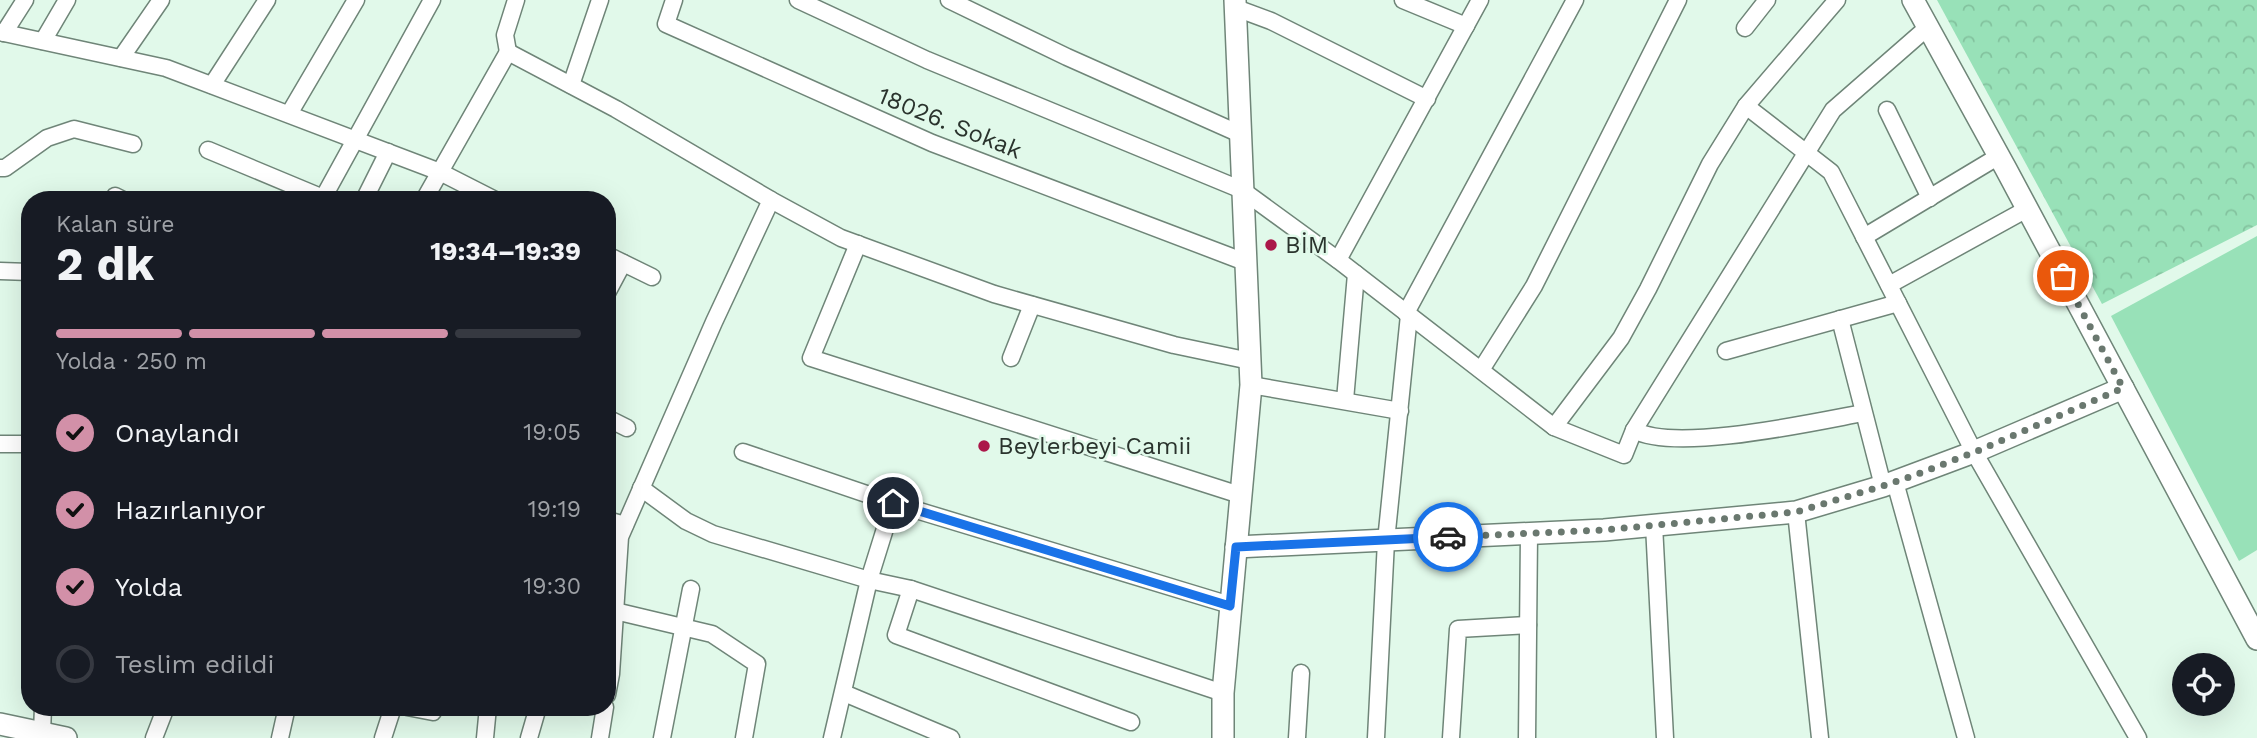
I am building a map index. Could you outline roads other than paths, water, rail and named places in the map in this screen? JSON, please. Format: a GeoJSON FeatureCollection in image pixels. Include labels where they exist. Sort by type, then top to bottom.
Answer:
{"type":"FeatureCollection","features":[{"type":"Feature","properties":{"kind":"main road"},"geometry":{"type":"LineString","coordinates":[[1913,0],[2257,639]]}},
{"type":"Feature","properties":{"kind":"main road"},"geometry":{"type":"LineString","coordinates":[[1223,738],[1223,692],[1251,385],[1236,4]]}},
{"type":"Feature","properties":{"kind":"main road"},"geometry":{"type":"LineString","coordinates":[[1236,547],[1529,534],[1796,512],[1889,484],[1975,452],[2123,388]]}},
{"type":"Feature","properties":{"kind":"main road"},"geometry":{"type":"LineString","coordinates":[[0,724],[66,738]]}},
{"type":"Feature","properties":{"kind":"street"},"geometry":{"type":"LineString","coordinates":[[25,0],[2,33],[166,68],[440,172],[477,191]]}},
{"type":"Feature","properties":{"kind":"street"},"geometry":{"type":"LineString","coordinates":[[43,41],[67,0]]}},
{"type":"Feature","properties":{"kind":"street"},"geometry":{"type":"LineString","coordinates":[[121,58],[161,0]]}},
{"type":"Feature","properties":{"kind":"street"},"geometry":{"type":"LineString","coordinates":[[212,85],[267,0]]}},
{"type":"Feature","properties":{"kind":"street"},"geometry":{"type":"LineString","coordinates":[[289,114],[356,0]]}},
{"type":"Feature","properties":{"kind":"street"},"geometry":{"type":"LineString","coordinates":[[327,191],[432,0]]}},
{"type":"Feature","properties":{"kind":"street"},"geometry":{"type":"LineString","coordinates":[[571,85],[600,0]]}},
{"type":"Feature","properties":{"kind":"street","name":"18026. Sokak"},"geometry":{"type":"LineString","coordinates":[[674,0],[666,24],[932,144],[1245,262]]}},
{"type":"Feature","properties":{"kind":"street"},"geometry":{"type":"LineString","coordinates":[[798,0],[928,60],[1242,190],[1338,260],[1554,427],[1624,455],[1634,430],[1833,110],[1928,27]]}},
{"type":"Feature","properties":{"kind":"street"},"geometry":{"type":"LineString","coordinates":[[949,0],[1066,57],[1240,134]]}},
{"type":"Feature","properties":{"kind":"street"},"geometry":{"type":"LineString","coordinates":[[1403,0],[1465,26]]}},
{"type":"Feature","properties":{"kind":"street"},"geometry":{"type":"LineString","coordinates":[[1338,260],[1480,0]]}},
{"type":"Feature","properties":{"kind":"street"},"geometry":{"type":"LineString","coordinates":[[1376,738],[1385,541],[1400,411],[1407,314],[1575,0]]}},
{"type":"Feature","properties":{"kind":"street"},"geometry":{"type":"LineString","coordinates":[[1481,370],[1534,286],[1678,0]]}},
{"type":"Feature","properties":{"kind":"street"},"geometry":{"type":"LineString","coordinates":[[1745,28],[1767,0]]}},
{"type":"Feature","properties":{"kind":"street"},"geometry":{"type":"LineString","coordinates":[[1554,427],[1621,338],[1710,163],[1746,107],[1837,0]]}},
{"type":"Feature","properties":{"kind":"street"},"geometry":{"type":"LineString","coordinates":[[429,191],[508,52],[505,35],[514,1]]}},
{"type":"Feature","properties":{"kind":"street"},"geometry":{"type":"LineString","coordinates":[[1236,4],[1427,99]]}},
{"type":"Feature","properties":{"kind":"street"},"geometry":{"type":"LineString","coordinates":[[508,52],[628,116],[841,238],[994,294],[1174,345],[1250,360]]}},
{"type":"Feature","properties":{"kind":"street"},"geometry":{"type":"LineString","coordinates":[[1746,107],[1831,172],[1975,452],[2138,738]]}},
{"type":"Feature","properties":{"kind":"street"},"geometry":{"type":"LineString","coordinates":[[1886,110],[1930,198]]}},
{"type":"Feature","properties":{"kind":"street"},"geometry":{"type":"LineString","coordinates":[[0,169],[47,138],[74,129],[133,144]]}},
{"type":"Feature","properties":{"kind":"street"},"geometry":{"type":"LineString","coordinates":[[208,150],[304,191]]}},
{"type":"Feature","properties":{"kind":"street"},"geometry":{"type":"LineString","coordinates":[[368,191],[388,152]]}},
{"type":"Feature","properties":{"kind":"street"},"geometry":{"type":"LineString","coordinates":[[1864,237],[1999,156]]}},
{"type":"Feature","properties":{"kind":"street"},"geometry":{"type":"LineString","coordinates":[[616,596],[620,537],[714,322],[771,200]]}},
{"type":"Feature","properties":{"kind":"street"},"geometry":{"type":"LineString","coordinates":[[1889,285],[2027,209]]}},
{"type":"Feature","properties":{"kind":"street"},"geometry":{"type":"LineString","coordinates":[[858,244],[811,358],[1240,495]]}},
{"type":"Feature","properties":{"kind":"street"},"geometry":{"type":"LineString","coordinates":[[616,260],[652,278]]}},
{"type":"Feature","properties":{"kind":"street"},"geometry":{"type":"LineString","coordinates":[[616,276],[623,263]]}},
{"type":"Feature","properties":{"kind":"street"},"geometry":{"type":"LineString","coordinates":[[0,271],[21,272]]}},
{"type":"Feature","properties":{"kind":"street"},"geometry":{"type":"LineString","coordinates":[[1345,400],[1356,274]]}},
{"type":"Feature","properties":{"kind":"street"},"geometry":{"type":"LineString","coordinates":[[1726,351],[1898,303]]}},
{"type":"Feature","properties":{"kind":"street"},"geometry":{"type":"LineString","coordinates":[[1011,358],[1032,305]]}},
{"type":"Feature","properties":{"kind":"street"},"geometry":{"type":"LineString","coordinates":[[1840,319],[1863,413],[1889,484],[1966,738]]}},
{"type":"Feature","properties":{"kind":"street"},"geometry":{"type":"LineString","coordinates":[[1251,385],[1400,411]]}},
{"type":"Feature","properties":{"kind":"street"},"geometry":{"type":"LineString","coordinates":[[1634,430],[1645,436],[1661,438],[1735,435],[1863,413]]}},
{"type":"Feature","properties":{"kind":"street"},"geometry":{"type":"LineString","coordinates":[[616,422],[627,428]]}},
{"type":"Feature","properties":{"kind":"street"},"geometry":{"type":"LineString","coordinates":[[0,444],[21,444]]}},
{"type":"Feature","properties":{"kind":"street"},"geometry":{"type":"LineString","coordinates":[[743,452],[893,503],[1230,606]]}},
{"type":"Feature","properties":{"kind":"street"},"geometry":{"type":"LineString","coordinates":[[641,488],[686,521],[712,534],[869,580],[911,589],[1223,692]]}},
{"type":"Feature","properties":{"kind":"street"},"geometry":{"type":"LineString","coordinates":[[832,738],[869,580],[893,503]]}},
{"type":"Feature","properties":{"kind":"street"},"geometry":{"type":"LineString","coordinates":[[1796,512],[1820,738]]}},
{"type":"Feature","properties":{"kind":"street"},"geometry":{"type":"LineString","coordinates":[[616,522],[625,525]]}},
{"type":"Feature","properties":{"kind":"street"},"geometry":{"type":"LineString","coordinates":[[1654,525],[1665,738]]}},
{"type":"Feature","properties":{"kind":"street"},"geometry":{"type":"LineString","coordinates":[[1527,738],[1529,534]]}},
{"type":"Feature","properties":{"kind":"street"},"geometry":{"type":"LineString","coordinates":[[662,738],[691,589]]}},
{"type":"Feature","properties":{"kind":"street"},"geometry":{"type":"LineString","coordinates":[[911,589],[896,635],[1131,722]]}},
{"type":"Feature","properties":{"kind":"street"},"geometry":{"type":"LineString","coordinates":[[616,611],[712,634],[757,664],[744,738]]}},
{"type":"Feature","properties":{"kind":"street"},"geometry":{"type":"LineString","coordinates":[[1451,738],[1458,629],[1528,625]]}},
{"type":"Feature","properties":{"kind":"street"},"geometry":{"type":"LineString","coordinates":[[1297,738],[1301,673]]}},
{"type":"Feature","properties":{"kind":"street"},"geometry":{"type":"LineString","coordinates":[[844,693],[951,738]]}},
{"type":"Feature","properties":{"kind":"street"},"geometry":{"type":"LineString","coordinates":[[42,733],[43,716]]}},
{"type":"Feature","properties":{"kind":"street"},"geometry":{"type":"LineString","coordinates":[[154,738],[163,716]]}},
{"type":"Feature","properties":{"kind":"street"},"geometry":{"type":"LineString","coordinates":[[280,738],[285,716]]}},
{"type":"Feature","properties":{"kind":"street"},"geometry":{"type":"LineString","coordinates":[[383,738],[390,716]]}},
{"type":"Feature","properties":{"kind":"street"},"geometry":{"type":"LineString","coordinates":[[485,738],[487,716]]}},
{"type":"Feature","properties":{"kind":"street"},"geometry":{"type":"LineString","coordinates":[[529,738],[535,716]]}},
{"type":"Feature","properties":{"kind":"street"},"geometry":{"type":"LineString","coordinates":[[600,738],[604,716]]}},
{"type":"Feature","properties":{"kind":"place","name":"BİM"},"geometry":{"type":"Point","coordinates":[1271,245]}},
{"type":"Feature","properties":{"kind":"place","name":"Beylerbeyi Camii"},"geometry":{"type":"Point","coordinates":[984,446]}}]}
